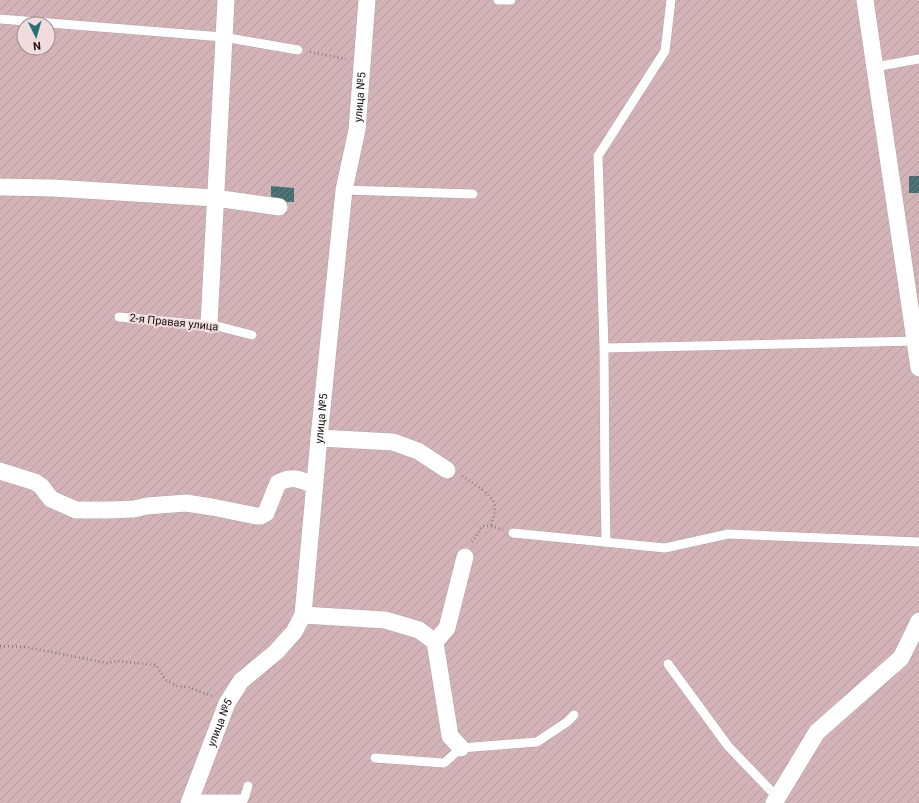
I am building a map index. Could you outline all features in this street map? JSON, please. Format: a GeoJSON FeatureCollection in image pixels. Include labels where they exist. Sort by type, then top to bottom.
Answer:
{"type":"FeatureCollection","features":[{"type":"Feature","properties":{"kind":"street"},"geometry":{"type":"LineString","coordinates":[[209,324],[226,0]]}},
{"type":"Feature","properties":{"kind":"street","name":"улица №5"},"geometry":{"type":"LineString","coordinates":[[190,801],[227,703],[241,681],[276,652],[294,632],[303,615],[314,485],[344,190],[357,130],[367,0]]}},
{"type":"Feature","properties":{"kind":"street"},"geometry":{"type":"LineString","coordinates":[[865,0],[917,341],[919,368]]}},
{"type":"Feature","properties":{"kind":"street"},"geometry":{"type":"LineString","coordinates":[[0,187],[52,188],[215,198],[279,207]]}},
{"type":"Feature","properties":{"kind":"street"},"geometry":{"type":"LineString","coordinates":[[319,438],[393,442],[418,452],[447,470]]}},
{"type":"Feature","properties":{"kind":"street"},"geometry":{"type":"LineString","coordinates":[[0,471],[35,482],[41,486],[51,500],[76,510],[134,509],[147,506],[186,503],[261,516],[266,513],[278,483],[286,479],[294,478],[314,485]]}},
{"type":"Feature","properties":{"kind":"street"},"geometry":{"type":"LineString","coordinates":[[434,642],[447,628],[465,557]]}},
{"type":"Feature","properties":{"kind":"street"},"geometry":{"type":"LineString","coordinates":[[303,615],[385,620],[419,630],[434,642],[450,736],[461,748]]}},
{"type":"Feature","properties":{"kind":"street"},"geometry":{"type":"LineString","coordinates":[[775,800],[817,732],[901,658],[919,621]]}},
{"type":"Feature","properties":{"kind":"lane"},"geometry":{"type":"LineString","coordinates":[[498,0],[511,0]]}},
{"type":"Feature","properties":{"kind":"lane"},"geometry":{"type":"LineString","coordinates":[[606,542],[604,488],[604,348],[598,156],[664,51],[671,0]]}},
{"type":"Feature","properties":{"kind":"lane"},"geometry":{"type":"LineString","coordinates":[[0,19],[223,37],[298,50]]}},
{"type":"Feature","properties":{"kind":"lane"},"geometry":{"type":"LineString","coordinates":[[875,67],[919,59]]}},
{"type":"Feature","properties":{"kind":"lane"},"geometry":{"type":"LineString","coordinates":[[344,190],[473,194]]}},
{"type":"Feature","properties":{"kind":"lane","name":"2-я Правая улица"},"geometry":{"type":"LineString","coordinates":[[119,316],[195,324],[209,324],[252,335]]}},
{"type":"Feature","properties":{"kind":"lane"},"geometry":{"type":"LineString","coordinates":[[604,348],[917,341]]}},
{"type":"Feature","properties":{"kind":"lane"},"geometry":{"type":"LineString","coordinates":[[512,533],[665,548],[728,534],[919,542]]}},
{"type":"Feature","properties":{"kind":"lane"},"geometry":{"type":"LineString","coordinates":[[668,664],[728,746],[775,800]]}},
{"type":"Feature","properties":{"kind":"lane"},"geometry":{"type":"LineString","coordinates":[[375,758],[444,763],[461,748],[537,742],[567,722],[574,715]]}},
{"type":"Feature","properties":{"kind":"lane"},"geometry":{"type":"LineString","coordinates":[[190,801],[244,799],[248,786]]}},
{"type":"Feature","properties":{"kind":"path"},"geometry":{"type":"LineString","coordinates":[[298,50],[362,62]]}},
{"type":"Feature","properties":{"kind":"path"},"geometry":{"type":"LineString","coordinates":[[447,470],[459,474],[465,478],[494,502],[494,513],[491,526]]}},
{"type":"Feature","properties":{"kind":"path"},"geometry":{"type":"LineString","coordinates":[[465,557],[470,544],[482,526],[491,526],[512,533]]}},
{"type":"Feature","properties":{"kind":"path"},"geometry":{"type":"LineString","coordinates":[[0,646],[26,647],[107,663],[117,661],[156,665],[166,680],[177,686],[188,687],[227,703]]}},
{"type":"Feature","properties":{"kind":"shaded area"},"geometry":{"type":"Polygon","coordinates":[[[0,0],[919,0],[919,803],[0,803],[0,0]]]}},
{"type":"Feature","properties":{"kind":"building"},"geometry":{"type":"Polygon","coordinates":[[[909,176],[919,176],[919,193],[909,193],[909,176]]]}},
{"type":"Feature","properties":{"kind":"building"},"geometry":{"type":"Polygon","coordinates":[[[271,186],[294,188],[294,202],[271,201],[271,186]]]}}]}
